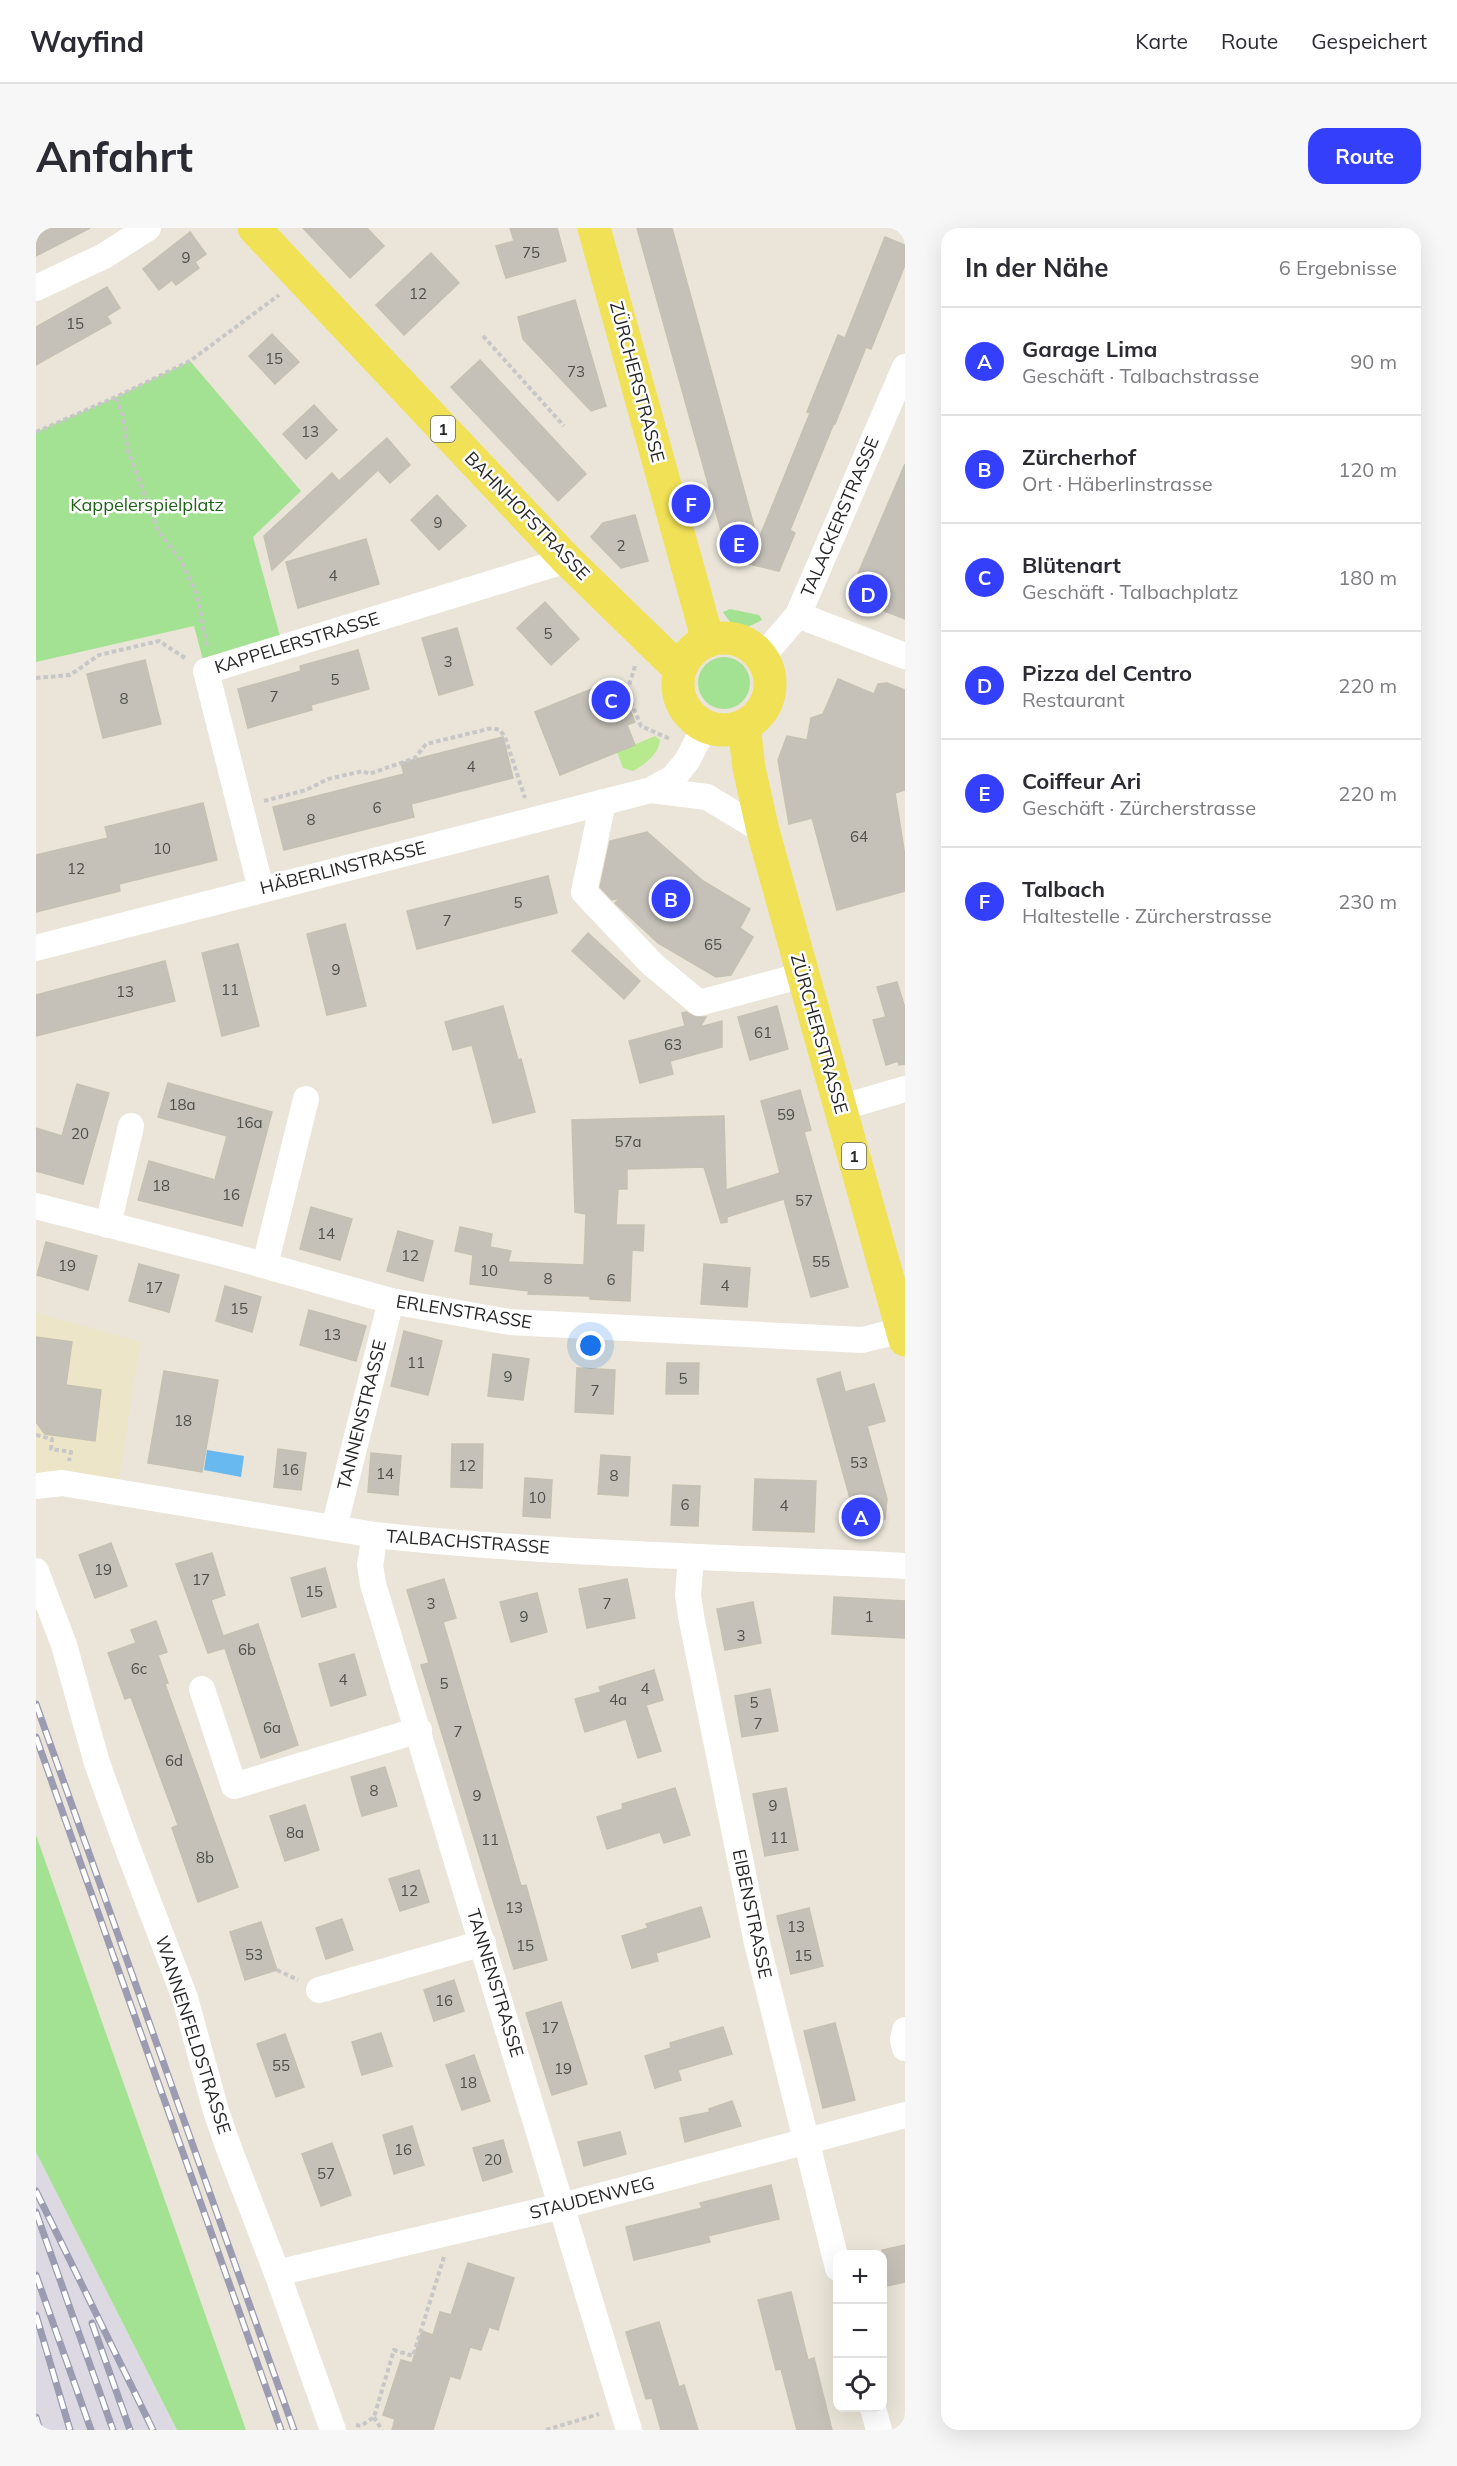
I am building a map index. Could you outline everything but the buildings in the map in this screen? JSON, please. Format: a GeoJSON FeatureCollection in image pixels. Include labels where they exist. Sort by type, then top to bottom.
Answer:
{"type":"FeatureCollection","features":[{"type":"Feature","properties":{"kind":"main road","name":"BAHNHOFSTRASSE"},"geometry":{"type":"LineString","coordinates":[[254,228],[567,560],[680,670]]}},
{"type":"Feature","properties":{"kind":"main road","name":"ZÜRCHERSTRASSE"},"geometry":{"type":"LineString","coordinates":[[594,228],[708,640]]}},
{"type":"Feature","properties":{"kind":"main road"},"geometry":{"type":"LineString","coordinates":[[723,638],[738,640],[751,647],[762,657],[769,672],[770,688],[766,703],[757,716],[744,726],[731,730],[718,730],[694,719],[685,709],[679,690],[680,670],[696,647],[708,640],[723,638]]}},
{"type":"Feature","properties":{"kind":"main road","name":"ZÜRCHERSTRASSE"},"geometry":{"type":"LineString","coordinates":[[744,726],[749,768],[763,831],[904,1335]]}},
{"type":"Feature","properties":{"kind":"street"},"geometry":{"type":"LineString","coordinates":[[36,288],[104,256],[148,228]]}},
{"type":"Feature","properties":{"kind":"street","name":"TALACKERSTRASSE"},"geometry":{"type":"LineString","coordinates":[[762,657],[798,615],[905,367]]}},
{"type":"Feature","properties":{"kind":"street","name":"KAPPELERSTRASSE"},"geometry":{"type":"LineString","coordinates":[[261,889],[206,671],[567,560]]}},
{"type":"Feature","properties":{"kind":"street"},"geometry":{"type":"LineString","coordinates":[[798,615],[905,656]]}},
{"type":"Feature","properties":{"kind":"street","name":"HÄBERLINSTRASSE"},"geometry":{"type":"LineString","coordinates":[[36,948],[651,790],[673,778],[687,761],[705,726]]}},
{"type":"Feature","properties":{"kind":"street","name":"HÄBERLINSTRASSE"},"geometry":{"type":"LineString","coordinates":[[651,790],[707,797],[763,831]]}},
{"type":"Feature","properties":{"kind":"street"},"geometry":{"type":"LineString","coordinates":[[603,802],[584,892],[652,964],[699,1003],[785,980],[802,973]]}},
{"type":"Feature","properties":{"kind":"street"},"geometry":{"type":"LineString","coordinates":[[840,1108],[905,1089]]}},
{"type":"Feature","properties":{"kind":"street"},"geometry":{"type":"LineString","coordinates":[[265,1265],[306,1099]]}},
{"type":"Feature","properties":{"kind":"street"},"geometry":{"type":"LineString","coordinates":[[108,1225],[131,1126]]}},
{"type":"Feature","properties":{"kind":"street","name":"ERLENSTRASSE"},"geometry":{"type":"LineString","coordinates":[[36,1206],[265,1265],[391,1301],[509,1322],[862,1340],[904,1335]]}},
{"type":"Feature","properties":{"kind":"street","name":"TANNENSTRASSE"},"geometry":{"type":"LineString","coordinates":[[334,1528],[391,1301]]}},
{"type":"Feature","properties":{"kind":"street","name":"TALBACHSTRASSE"},"geometry":{"type":"LineString","coordinates":[[36,1486],[62,1483],[375,1535],[426,1541],[691,1557],[905,1566]]}},
{"type":"Feature","properties":{"kind":"street","name":"TANNENSTRASSE"},"geometry":{"type":"LineString","coordinates":[[375,1535],[370,1565],[373,1584],[626,2419]]}},
{"type":"Feature","properties":{"kind":"street","name":"EIBENSTRASSE"},"geometry":{"type":"LineString","coordinates":[[691,1557],[688,1596],[691,1616],[757,1943],[833,2252]]}},
{"type":"Feature","properties":{"kind":"street","name":"WANNENFELDSTRASSE"},"geometry":{"type":"LineString","coordinates":[[36,1571],[64,1645],[97,1763],[185,1998],[216,2111],[333,2429]]}},
{"type":"Feature","properties":{"kind":"street"},"geometry":{"type":"LineString","coordinates":[[202,1689],[234,1786],[418,1730]]}},
{"type":"Feature","properties":{"kind":"street"},"geometry":{"type":"LineString","coordinates":[[319,1990],[483,1943]]}},
{"type":"Feature","properties":{"kind":"street"},"geometry":{"type":"LineString","coordinates":[[905,2030],[903,2040],[905,2048]]}},
{"type":"Feature","properties":{"kind":"street","name":"STAUDENWEG"},"geometry":{"type":"LineString","coordinates":[[277,2273],[562,2206],[905,2115]]}},
{"type":"Feature","properties":{"kind":"street"},"geometry":{"type":"LineString","coordinates":[[874,2412],[879,2430]]}},
{"type":"Feature","properties":{"kind":"path"},"geometry":{"type":"LineString","coordinates":[[36,432],[116,398],[190,361],[302,278]]}},
{"type":"Feature","properties":{"kind":"path"},"geometry":{"type":"LineString","coordinates":[[483,336],[564,426]]}},
{"type":"Feature","properties":{"kind":"path"},"geometry":{"type":"LineString","coordinates":[[116,398],[123,416],[128,451],[158,530],[182,562],[197,594],[207,646],[206,671]]}},
{"type":"Feature","properties":{"kind":"path"},"geometry":{"type":"LineString","coordinates":[[36,678],[70,675],[99,655],[159,641],[206,671]]}},
{"type":"Feature","properties":{"kind":"path"},"geometry":{"type":"LineString","coordinates":[[637,658],[627,692],[631,708],[641,726],[670,739]]}},
{"type":"Feature","properties":{"kind":"path"},"geometry":{"type":"LineString","coordinates":[[619,698],[618,696],[627,692]]}},
{"type":"Feature","properties":{"kind":"path"},"geometry":{"type":"LineString","coordinates":[[240,806],[306,790],[328,779],[344,775],[363,771],[369,774],[415,758],[426,744],[492,728],[500,730],[505,737],[532,820]]}},
{"type":"Feature","properties":{"kind":"path"},"geometry":{"type":"LineString","coordinates":[[36,1435],[52,1439],[51,1449],[71,1452],[69,1466]]}},
{"type":"Feature","properties":{"kind":"path"},"geometry":{"type":"LineString","coordinates":[[333,2429],[348,2424],[361,2426],[374,2417],[394,2350],[413,2356],[443,2261],[444,2252],[440,2236]]}},
{"type":"Feature","properties":{"kind":"path"},"geometry":{"type":"LineString","coordinates":[[374,2417],[382,2430]]}},
{"type":"Feature","properties":{"kind":"path"},"geometry":{"type":"LineString","coordinates":[[546,2430],[626,2419]]}},
{"type":"Feature","properties":{"kind":"shaded area"},"geometry":{"type":"Polygon","coordinates":[[[36,1313],[140,1342],[117,1492],[36,1486],[36,1313]]]}},
{"type":"Feature","properties":{"kind":"shaded area"},"geometry":{"type":"Polygon","coordinates":[[[36,2152],[177,2430],[36,2430],[36,2152]]]}},
{"type":"Feature","properties":{"kind":"green space","name":"Kappelerspielplatz"},"geometry":{"type":"Polygon","coordinates":[[[190,361],[301,491],[253,537],[283,647],[206,671],[194,626],[36,662],[36,432],[190,361]]]}},
{"type":"Feature","properties":{"kind":"green space"},"geometry":{"type":"Polygon","coordinates":[[[730,609],[759,615],[762,620],[740,628],[732,623],[723,612],[730,609]]]}},
{"type":"Feature","properties":{"kind":"green space"},"geometry":{"type":"Polygon","coordinates":[[[724,657],[734,659],[742,665],[748,673],[750,683],[748,693],[742,701],[734,707],[724,709],[714,707],[706,701],[700,693],[698,683],[700,673],[706,665],[714,659],[724,657]]]}},
{"type":"Feature","properties":{"kind":"green space"},"geometry":{"type":"Polygon","coordinates":[[[655,736],[660,740],[657,750],[642,766],[633,771],[623,768],[617,752],[655,736]]]}},
{"type":"Feature","properties":{"kind":"green space"},"geometry":{"type":"Polygon","coordinates":[[[36,1835],[246,2430],[177,2430],[36,2152],[36,1835]]]}},
{"type":"Feature","properties":{"kind":"water"},"geometry":{"type":"Polygon","coordinates":[[[207,1450],[244,1456],[241,1477],[204,1470],[207,1450]]]}},
{"type":"Feature","properties":{"kind":"railway"},"geometry":{"type":"LineString","coordinates":[[36,1704],[294,2430]]}},
{"type":"Feature","properties":{"kind":"railway"},"geometry":{"type":"LineString","coordinates":[[36,1737],[281,2430]]}},
{"type":"Feature","properties":{"kind":"railway"},"geometry":{"type":"LineString","coordinates":[[36,2191],[153,2430]]}},
{"type":"Feature","properties":{"kind":"railway"},"geometry":{"type":"LineString","coordinates":[[36,2212],[113,2430]]}},
{"type":"Feature","properties":{"kind":"railway"},"geometry":{"type":"LineString","coordinates":[[36,2275],[91,2430]]}},
{"type":"Feature","properties":{"kind":"railway"},"geometry":{"type":"LineString","coordinates":[[36,2315],[70,2430]]}},
{"type":"Feature","properties":{"kind":"railway"},"geometry":{"type":"LineString","coordinates":[[92,2323],[130,2430]]}},
{"type":"Feature","properties":{"kind":"railway"},"geometry":{"type":"LineString","coordinates":[[36,2417],[40,2430]]}},
{"type":"Feature","properties":{"kind":"place","name":"Talbach"},"geometry":{"type":"Point","coordinates":[691,504]}},
{"type":"Feature","properties":{"kind":"place","name":"Coiffeur Ari"},"geometry":{"type":"Point","coordinates":[739,544]}},
{"type":"Feature","properties":{"kind":"place","name":"Pizza del Centro"},"geometry":{"type":"Point","coordinates":[868,594]}},
{"type":"Feature","properties":{"kind":"place","name":"Blütenart"},"geometry":{"type":"Point","coordinates":[611,700]}},
{"type":"Feature","properties":{"kind":"place","name":"Zürcherhof"},"geometry":{"type":"Point","coordinates":[671,899]}},
{"type":"Feature","properties":{"kind":"place","name":"Garage Lima"},"geometry":{"type":"Point","coordinates":[861,1517]}}]}
